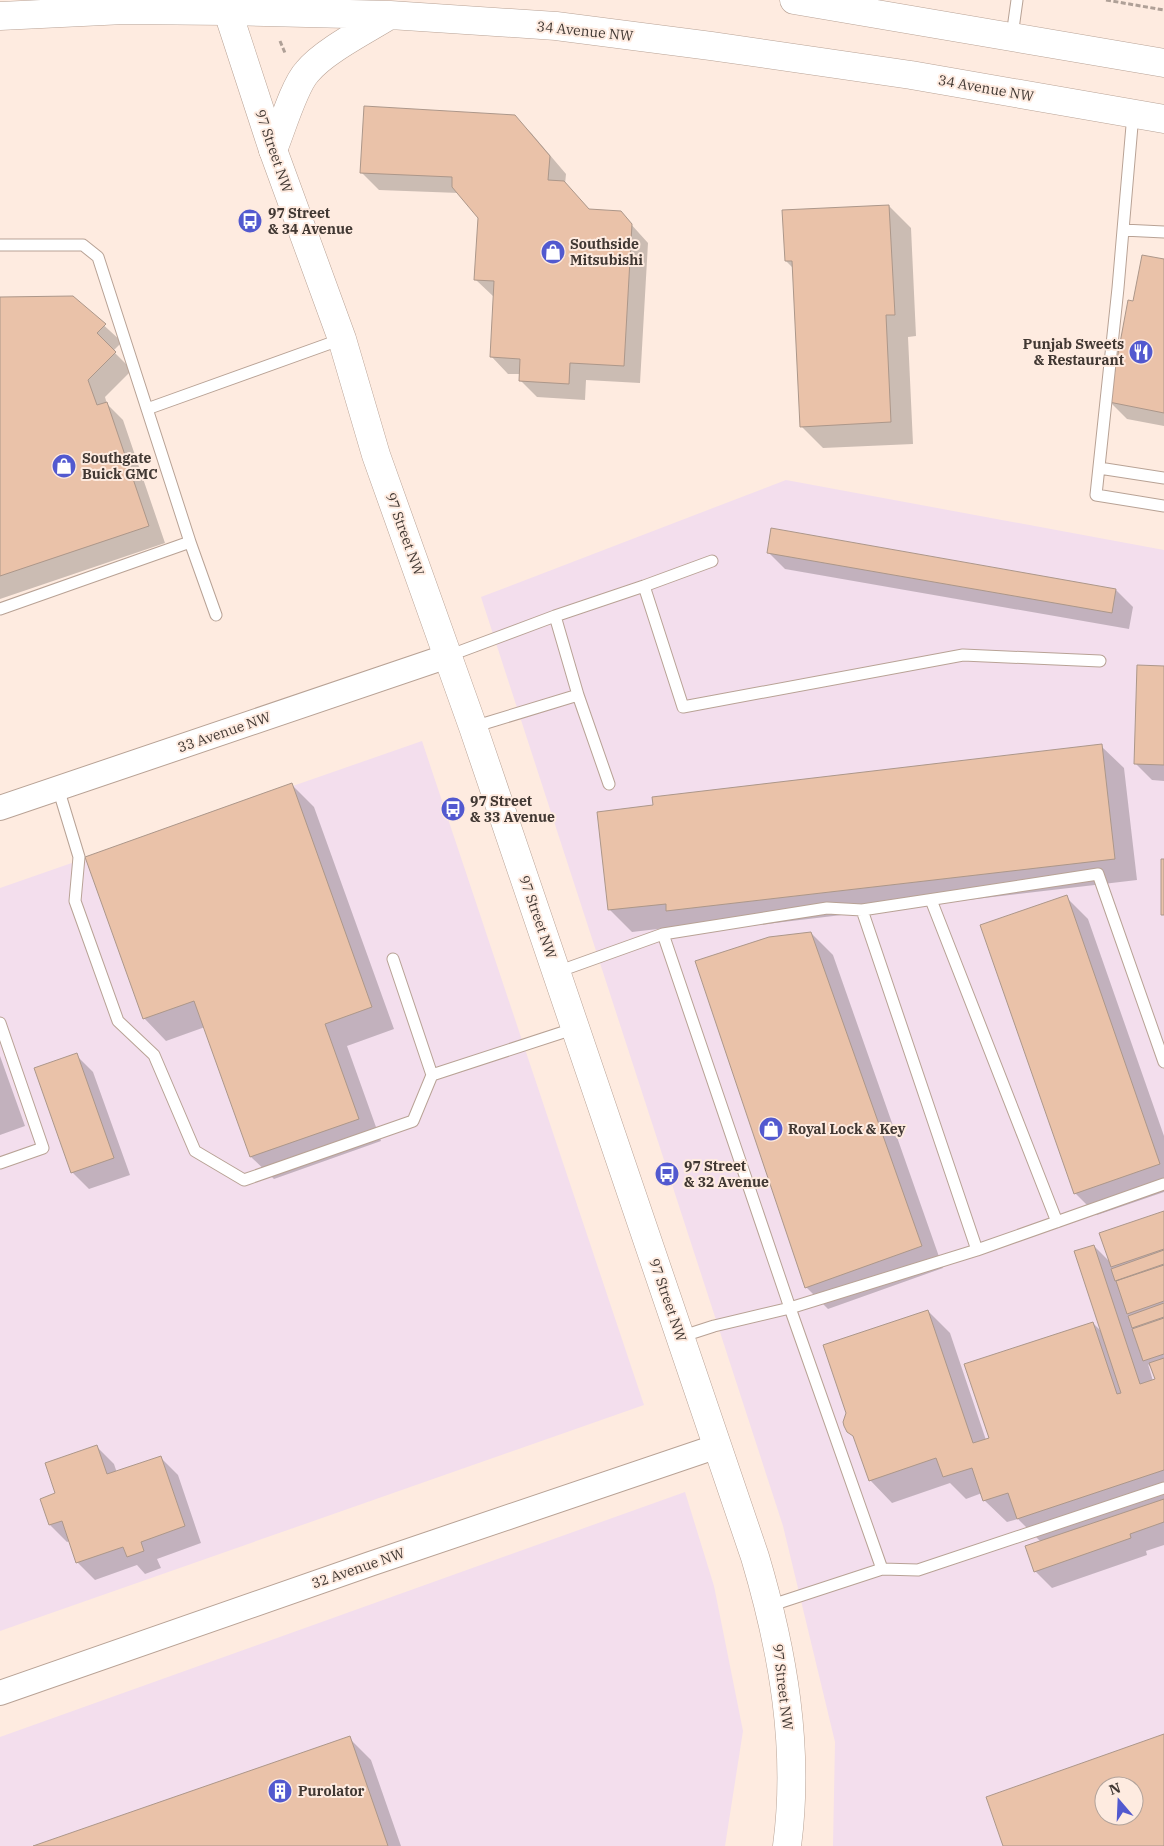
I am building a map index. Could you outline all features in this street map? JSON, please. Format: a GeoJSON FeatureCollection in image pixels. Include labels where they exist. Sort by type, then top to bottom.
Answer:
{"type":"FeatureCollection","features":[{"type":"Feature","properties":{"kind":"street"},"geometry":{"type":"LineString","coordinates":[[794,0],[1164,63]]}},
{"type":"Feature","properties":{"kind":"street","name":"34 Avenue NW"},"geometry":{"type":"LineString","coordinates":[[0,16],[226,6],[556,26],[912,75],[1164,119]]}},
{"type":"Feature","properties":{"kind":"street","name":"97 Street NW"},"geometry":{"type":"LineString","coordinates":[[226,6],[273,150],[342,339],[376,456],[473,727],[718,1446],[770,1606],[782,1666],[790,1750],[790,1820],[787,1846]]}},
{"type":"Feature","properties":{"kind":"street"},"geometry":{"type":"LineString","coordinates":[[273,150],[297,89],[306,72],[325,56],[390,15]]}},
{"type":"Feature","properties":{"kind":"street","name":"33 Avenue NW"},"geometry":{"type":"LineString","coordinates":[[0,808],[448,656]]}},
{"type":"Feature","properties":{"kind":"street","name":"32 Avenue NW"},"geometry":{"type":"LineString","coordinates":[[0,1694],[370,1564],[718,1446]]}},
{"type":"Feature","properties":{"kind":"lane"},"geometry":{"type":"LineString","coordinates":[[1012,36],[1017,0]]}},
{"type":"Feature","properties":{"kind":"lane"},"geometry":{"type":"LineString","coordinates":[[1133,114],[1096,495],[1164,506]]}},
{"type":"Feature","properties":{"kind":"lane"},"geometry":{"type":"LineString","coordinates":[[1123,230],[1164,232]]}},
{"type":"Feature","properties":{"kind":"lane"},"geometry":{"type":"LineString","coordinates":[[0,246],[82,245],[98,258],[190,542],[216,615]]}},
{"type":"Feature","properties":{"kind":"lane"},"geometry":{"type":"LineString","coordinates":[[147,408],[342,339]]}},
{"type":"Feature","properties":{"kind":"lane"},"geometry":{"type":"LineString","coordinates":[[1099,468],[1164,478]]}},
{"type":"Feature","properties":{"kind":"lane"},"geometry":{"type":"LineString","coordinates":[[0,609],[190,542]]}},
{"type":"Feature","properties":{"kind":"lane"},"geometry":{"type":"LineString","coordinates":[[448,656],[712,560]]}},
{"type":"Feature","properties":{"kind":"lane"},"geometry":{"type":"LineString","coordinates":[[644,586],[683,707],[963,655],[1100,661]]}},
{"type":"Feature","properties":{"kind":"lane"},"geometry":{"type":"LineString","coordinates":[[555,616],[578,695],[609,784]]}},
{"type":"Feature","properties":{"kind":"lane"},"geometry":{"type":"LineString","coordinates":[[473,727],[578,695]]}},
{"type":"Feature","properties":{"kind":"lane"},"geometry":{"type":"LineString","coordinates":[[58,788],[79,857],[75,901],[118,1020],[154,1055],[195,1151],[244,1180],[413,1121],[432,1075],[393,959]]}},
{"type":"Feature","properties":{"kind":"lane"},"geometry":{"type":"LineString","coordinates":[[556,972],[663,934],[827,908],[862,910],[1098,874],[1164,1062]]}},
{"type":"Feature","properties":{"kind":"lane"},"geometry":{"type":"LineString","coordinates":[[931,900],[1057,1222]]}},
{"type":"Feature","properties":{"kind":"lane"},"geometry":{"type":"LineString","coordinates":[[862,910],[977,1250]]}},
{"type":"Feature","properties":{"kind":"lane"},"geometry":{"type":"LineString","coordinates":[[663,934],[790,1308],[882,1569]]}},
{"type":"Feature","properties":{"kind":"lane"},"geometry":{"type":"LineString","coordinates":[[0,1023],[44,1148],[0,1163]]}},
{"type":"Feature","properties":{"kind":"lane"},"geometry":{"type":"LineString","coordinates":[[432,1075],[576,1028]]}},
{"type":"Feature","properties":{"kind":"lane"},"geometry":{"type":"LineString","coordinates":[[680,1337],[714,1326],[790,1308],[977,1250],[1164,1184]]}},
{"type":"Feature","properties":{"kind":"lane"},"geometry":{"type":"LineString","coordinates":[[770,1606],[882,1569],[918,1570],[1164,1488]]}},
{"type":"Feature","properties":{"kind":"path"},"geometry":{"type":"LineString","coordinates":[[1106,0],[1164,10]]}},
{"type":"Feature","properties":{"kind":"path"},"geometry":{"type":"LineString","coordinates":[[279,38],[287,54]]}},
{"type":"Feature","properties":{"kind":"path"},"geometry":{"type":"LineString","coordinates":[[276,45],[281,44]]}},
{"type":"Feature","properties":{"kind":"shaded area"},"geometry":{"type":"Polygon","coordinates":[[[786,480],[1164,550],[1164,1846],[833,1846],[835,1742],[783,1526],[481,597],[786,480]]]}},
{"type":"Feature","properties":{"kind":"shaded area"},"geometry":{"type":"Polygon","coordinates":[[[422,741],[644,1405],[0,1631],[0,888],[422,741]]]}},
{"type":"Feature","properties":{"kind":"shaded area"},"geometry":{"type":"Polygon","coordinates":[[[685,1492],[714,1586],[743,1731],[725,1846],[0,1846],[0,1737],[685,1492]]]}},
{"type":"Feature","properties":{"kind":"building","name":"Southside Mitsubishi"},"geometry":{"type":"Polygon","coordinates":[[[364,106],[515,115],[550,156],[548,180],[564,181],[589,209],[621,211],[632,224],[624,366],[570,363],[569,384],[519,381],[520,359],[490,357],[494,281],[474,280],[478,218],[452,187],[452,177],[360,173],[364,106]]]}},
{"type":"Feature","properties":{"kind":"building"},"geometry":{"type":"Polygon","coordinates":[[[889,205],[895,315],[886,315],[891,422],[800,427],[792,261],[785,261],[782,210],[889,205]]]}},
{"type":"Feature","properties":{"kind":"building","name":"Punjab Sweets & Restaurant"},"geometry":{"type":"Polygon","coordinates":[[[1142,255],[1164,259],[1164,413],[1109,402],[1128,300],[1133,301],[1142,255]]]}},
{"type":"Feature","properties":{"kind":"building","name":"Southgate Buick GMC"},"geometry":{"type":"Polygon","coordinates":[[[73,296],[106,324],[97,333],[116,352],[88,380],[97,405],[107,402],[149,526],[0,576],[0,297],[73,296]]]}},
{"type":"Feature","properties":{"kind":"building"},"geometry":{"type":"Polygon","coordinates":[[[771,528],[1116,589],[1112,613],[767,553],[771,528]]]}},
{"type":"Feature","properties":{"kind":"building"},"geometry":{"type":"Polygon","coordinates":[[[1137,665],[1164,666],[1164,765],[1134,764],[1137,665]]]}},
{"type":"Feature","properties":{"kind":"building"},"geometry":{"type":"Polygon","coordinates":[[[1102,744],[1115,859],[666,911],[666,904],[608,910],[597,812],[653,805],[652,797],[1102,744]]]}},
{"type":"Feature","properties":{"kind":"building"},"geometry":{"type":"Polygon","coordinates":[[[292,783],[372,1007],[325,1024],[359,1119],[250,1157],[194,1001],[143,1019],[85,857],[292,783]]]}},
{"type":"Feature","properties":{"kind":"building"},"geometry":{"type":"Polygon","coordinates":[[[1161,859],[1164,859],[1164,915],[1161,915],[1161,859]]]}},
{"type":"Feature","properties":{"kind":"building"},"geometry":{"type":"Polygon","coordinates":[[[1067,895],[1160,1164],[1074,1194],[980,925],[1067,895]]]}},
{"type":"Feature","properties":{"kind":"building"},"geometry":{"type":"Polygon","coordinates":[[[811,932],[922,1246],[805,1288],[695,961],[769,937],[811,932]]]}},
{"type":"Feature","properties":{"kind":"building"},"geometry":{"type":"Polygon","coordinates":[[[77,1053],[114,1158],[71,1173],[34,1068],[77,1053]]]}},
{"type":"Feature","properties":{"kind":"building"},"geometry":{"type":"Polygon","coordinates":[[[1164,1211],[1164,1249],[1111,1267],[1099,1233],[1164,1211]]]}},
{"type":"Feature","properties":{"kind":"building"},"geometry":{"type":"Polygon","coordinates":[[[1094,1245],[1140,1384],[1155,1379],[1149,1363],[1164,1358],[1164,1470],[1017,1519],[1008,1493],[983,1501],[972,1468],[943,1477],[936,1458],[869,1481],[853,1436],[847,1432],[844,1426],[843,1422],[846,1413],[823,1345],[928,1310],[973,1443],[989,1438],[964,1364],[1093,1322],[1117,1394],[1121,1393],[1074,1251],[1094,1245]]]}},
{"type":"Feature","properties":{"kind":"building"},"geometry":{"type":"Polygon","coordinates":[[[1164,1250],[1164,1264],[1115,1281],[1111,1269],[1164,1250]]]}},
{"type":"Feature","properties":{"kind":"building"},"geometry":{"type":"Polygon","coordinates":[[[1164,1265],[1164,1301],[1127,1314],[1116,1281],[1164,1265]]]}},
{"type":"Feature","properties":{"kind":"building"},"geometry":{"type":"Polygon","coordinates":[[[1164,1303],[1164,1317],[1132,1328],[1128,1316],[1164,1303]]]}},
{"type":"Feature","properties":{"kind":"building"},"geometry":{"type":"Polygon","coordinates":[[[1164,1318],[1164,1354],[1143,1361],[1132,1329],[1164,1318]]]}},
{"type":"Feature","properties":{"kind":"building"},"geometry":{"type":"Polygon","coordinates":[[[97,1445],[107,1474],[161,1456],[185,1526],[141,1542],[144,1551],[127,1557],[123,1547],[76,1563],[62,1521],[49,1525],[40,1499],[55,1493],[45,1463],[97,1445]]]}},
{"type":"Feature","properties":{"kind":"building"},"geometry":{"type":"Polygon","coordinates":[[[1164,1499],[1164,1522],[1130,1534],[1131,1538],[1034,1572],[1025,1546],[1164,1499]]]}},
{"type":"Feature","properties":{"kind":"building"},"geometry":{"type":"Polygon","coordinates":[[[1164,1734],[1164,1846],[1003,1846],[986,1797],[1164,1734]]]}},
{"type":"Feature","properties":{"kind":"building","name":"Purolator"},"geometry":{"type":"Polygon","coordinates":[[[350,1736],[388,1846],[33,1846],[350,1736]]]}},
{"type":"Feature","properties":{"kind":"place","name":"97 Street & 34 Avenue"},"geometry":{"type":"Point","coordinates":[250,221]}},
{"type":"Feature","properties":{"kind":"place","name":"Southside Mitsubishi"},"geometry":{"type":"Point","coordinates":[553,252]}},
{"type":"Feature","properties":{"kind":"place","name":"Punjab Sweets & Restaurant"},"geometry":{"type":"Point","coordinates":[1141,352]}},
{"type":"Feature","properties":{"kind":"place","name":"Southgate Buick GMC"},"geometry":{"type":"Point","coordinates":[64,466]}},
{"type":"Feature","properties":{"kind":"place","name":"97 Street & 33 Avenue"},"geometry":{"type":"Point","coordinates":[453,809]}},
{"type":"Feature","properties":{"kind":"place","name":"Royal Lock & Key"},"geometry":{"type":"Point","coordinates":[771,1129]}},
{"type":"Feature","properties":{"kind":"place","name":"97 Street & 32 Avenue"},"geometry":{"type":"Point","coordinates":[667,1174]}},
{"type":"Feature","properties":{"kind":"place","name":"Purolator"},"geometry":{"type":"Point","coordinates":[280,1791]}}]}
